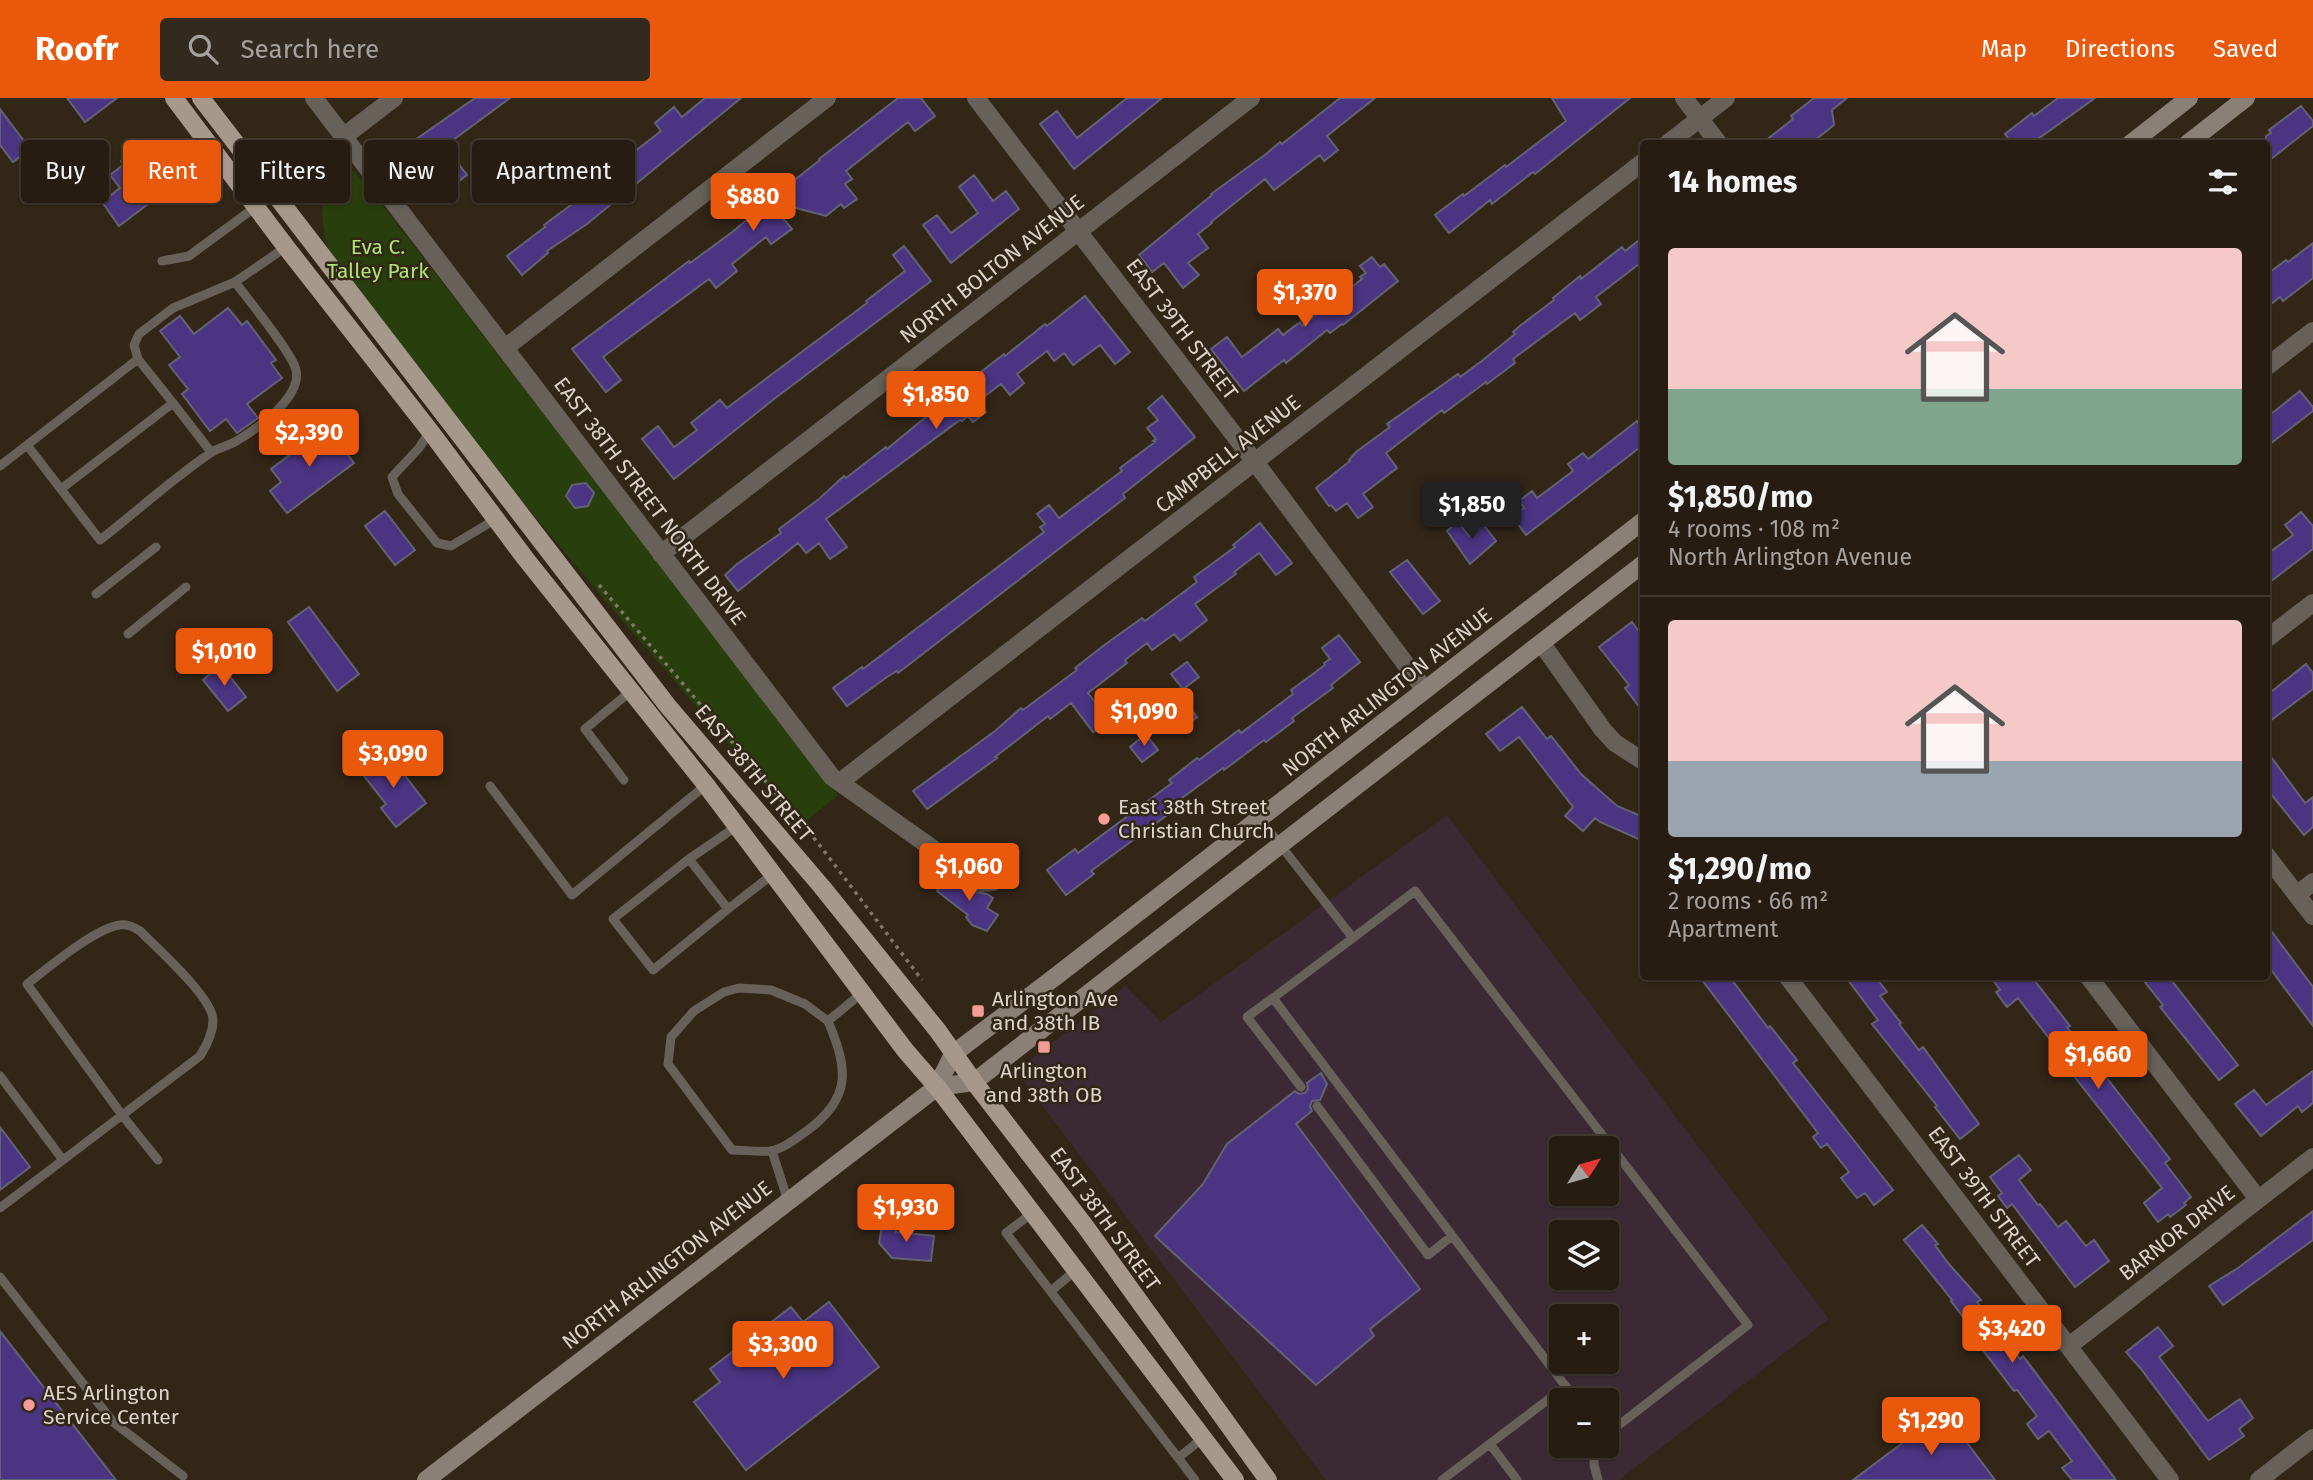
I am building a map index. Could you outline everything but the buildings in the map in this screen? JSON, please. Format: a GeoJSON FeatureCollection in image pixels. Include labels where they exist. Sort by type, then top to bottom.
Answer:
{"type":"FeatureCollection","features":[{"type":"Feature","properties":{"kind":"main road","name":"EAST 38TH STREET"},"geometry":{"type":"LineString","coordinates":[[174,98],[525,558],[706,785],[905,1050],[937,1087],[1235,1480]]}},
{"type":"Feature","properties":{"kind":"main road","name":"EAST 38TH STREET"},"geometry":{"type":"LineString","coordinates":[[201,98],[667,705],[938,1031],[1085,1226],[1268,1480]]}},
{"type":"Feature","properties":{"kind":"main road"},"geometry":{"type":"LineString","coordinates":[[2135,140],[2189,98]]}},
{"type":"Feature","properties":{"kind":"main road"},"geometry":{"type":"LineString","coordinates":[[2192,140],[2246,98]]}},
{"type":"Feature","properties":{"kind":"main road","name":"NORTH ARLINGTON AVENUE"},"geometry":{"type":"LineString","coordinates":[[426,1480],[937,1087],[953,1054],[1640,523]]}},
{"type":"Feature","properties":{"kind":"main road","name":"NORTH ARLINGTON AVENUE"},"geometry":{"type":"LineString","coordinates":[[937,1087],[974,1082],[1640,566]]}},
{"type":"Feature","properties":{"kind":"street","name":"EAST 38TH STREET NORTH DRIVE"},"geometry":{"type":"LineString","coordinates":[[314,98],[832,777],[981,883],[993,882]]}},
{"type":"Feature","properties":{"kind":"street"},"geometry":{"type":"LineString","coordinates":[[344,137],[394,98]]}},
{"type":"Feature","properties":{"kind":"street"},"geometry":{"type":"LineString","coordinates":[[505,348],[827,98]]}},
{"type":"Feature","properties":{"kind":"street","name":"EAST 39TH STREET"},"geometry":{"type":"LineString","coordinates":[[976,98],[1255,462],[1425,690]]}},
{"type":"Feature","properties":{"kind":"street","name":"NORTH BOLTON AVENUE"},"geometry":{"type":"LineString","coordinates":[[661,554],[1251,98]]}},
{"type":"Feature","properties":{"kind":"street"},"geometry":{"type":"LineString","coordinates":[[1684,98],[1716,140]]}},
{"type":"Feature","properties":{"kind":"street"},"geometry":{"type":"LineString","coordinates":[[1672,140],[1726,98]]}},
{"type":"Feature","properties":{"kind":"street","name":"CAMPBELL AVENUE"},"geometry":{"type":"LineString","coordinates":[[840,782],[1640,164]]}},
{"type":"Feature","properties":{"kind":"street"},"geometry":{"type":"LineString","coordinates":[[2270,364],[2313,331]]}},
{"type":"Feature","properties":{"kind":"street"},"geometry":{"type":"LineString","coordinates":[[2270,636],[2313,603]]}},
{"type":"Feature","properties":{"kind":"street"},"geometry":{"type":"LineString","coordinates":[[1542,644],[1603,730],[1615,743],[1640,759]]}},
{"type":"Feature","properties":{"kind":"street"},"geometry":{"type":"LineString","coordinates":[[2270,860],[2313,916]]}},
{"type":"Feature","properties":{"kind":"street"},"geometry":{"type":"LineString","coordinates":[[2297,895],[2313,882]]}},
{"type":"Feature","properties":{"kind":"street","name":"EAST 39TH STREET"},"geometry":{"type":"LineString","coordinates":[[1790,980],[2170,1480]]}},
{"type":"Feature","properties":{"kind":"street"},"geometry":{"type":"LineString","coordinates":[[2091,980],[2258,1199]]}},
{"type":"Feature","properties":{"kind":"street","name":"BARNOR DRIVE"},"geometry":{"type":"LineString","coordinates":[[2069,1346],[2313,1157]]}},
{"type":"Feature","properties":{"kind":"street"},"geometry":{"type":"LineString","coordinates":[[2259,1480],[2313,1438]]}},
{"type":"Feature","properties":{"kind":"lane"},"geometry":{"type":"LineString","coordinates":[[162,261],[189,256],[257,206]]}},
{"type":"Feature","properties":{"kind":"lane"},"geometry":{"type":"LineString","coordinates":[[211,452],[138,359],[134,345],[139,334],[173,308],[235,282],[286,247]]}},
{"type":"Feature","properties":{"kind":"lane"},"geometry":{"type":"LineString","coordinates":[[27,445],[100,540],[211,452],[235,442],[260,426],[280,408],[295,385],[296,369],[235,282]]}},
{"type":"Feature","properties":{"kind":"lane"},"geometry":{"type":"LineString","coordinates":[[0,466],[138,359]]}},
{"type":"Feature","properties":{"kind":"lane"},"geometry":{"type":"LineString","coordinates":[[61,489],[173,403]]}},
{"type":"Feature","properties":{"kind":"lane"},"geometry":{"type":"LineString","coordinates":[[430,431],[419,448],[392,477],[398,494],[437,543],[450,546],[497,519]]}},
{"type":"Feature","properties":{"kind":"lane"},"geometry":{"type":"LineString","coordinates":[[96,594],[156,547]]}},
{"type":"Feature","properties":{"kind":"lane"},"geometry":{"type":"LineString","coordinates":[[128,634],[186,587]]}},
{"type":"Feature","properties":{"kind":"lane"},"geometry":{"type":"LineString","coordinates":[[624,780],[585,729],[631,691]]}},
{"type":"Feature","properties":{"kind":"lane"},"geometry":{"type":"LineString","coordinates":[[490,786],[572,895],[706,785]]}},
{"type":"Feature","properties":{"kind":"lane"},"geometry":{"type":"LineString","coordinates":[[1260,819],[1353,938]]}},
{"type":"Feature","properties":{"kind":"lane"},"geometry":{"type":"LineString","coordinates":[[737,826],[689,859],[613,919],[653,970],[773,874]]}},
{"type":"Feature","properties":{"kind":"lane"},"geometry":{"type":"LineString","coordinates":[[689,859],[728,909]]}},
{"type":"Feature","properties":{"kind":"lane"},"geometry":{"type":"LineString","coordinates":[[1301,1087],[1247,1017],[1415,891],[1748,1325],[1619,1425]]}},
{"type":"Feature","properties":{"kind":"lane"},"geometry":{"type":"LineString","coordinates":[[0,1208],[122,1115],[200,1056],[208,1044],[213,1019],[203,997],[140,931],[130,925],[109,927],[27,984],[122,1115],[158,1160]]}},
{"type":"Feature","properties":{"kind":"lane"},"geometry":{"type":"LineString","coordinates":[[739,988],[771,989],[805,1004],[828,1021],[842,1070],[839,1097],[825,1117],[795,1140],[772,1151],[732,1150],[668,1063],[671,1037],[694,1011],[724,992],[739,988]]}},
{"type":"Feature","properties":{"kind":"lane"},"geometry":{"type":"LineString","coordinates":[[828,1021],[862,993]]}},
{"type":"Feature","properties":{"kind":"lane"},"geometry":{"type":"LineString","coordinates":[[1273,998],[1566,1386],[1442,1480]]}},
{"type":"Feature","properties":{"kind":"lane"},"geometry":{"type":"LineString","coordinates":[[0,1076],[63,1160]]}},
{"type":"Feature","properties":{"kind":"lane"},"geometry":{"type":"LineString","coordinates":[[1317,1107],[1428,1255],[1452,1236]]}},
{"type":"Feature","properties":{"kind":"lane"},"geometry":{"type":"LineString","coordinates":[[772,1151],[788,1201]]}},
{"type":"Feature","properties":{"kind":"lane"},"geometry":{"type":"LineString","coordinates":[[1032,1213],[1006,1233],[1195,1480]]}},
{"type":"Feature","properties":{"kind":"lane"},"geometry":{"type":"LineString","coordinates":[[1051,1291],[1076,1270]]}},
{"type":"Feature","properties":{"kind":"lane"},"geometry":{"type":"LineString","coordinates":[[0,1277],[113,1422],[183,1476]]}},
{"type":"Feature","properties":{"kind":"lane"},"geometry":{"type":"LineString","coordinates":[[1178,1458],[1203,1438]]}},
{"type":"Feature","properties":{"kind":"lane"},"geometry":{"type":"LineString","coordinates":[[1490,1444],[1517,1480]]}},
{"type":"Feature","properties":{"kind":"lane"},"geometry":{"type":"LineString","coordinates":[[1594,1458],[1598,1480]]}},
{"type":"Feature","properties":{"kind":"shaded area"},"geometry":{"type":"Polygon","coordinates":[[[1447,815],[1829,1319],[1619,1480],[1326,1480],[1016,1071],[1125,986],[1161,1022],[1447,815]]]}},
{"type":"Feature","properties":{"kind":"green space","name":"Eva C. Talley Park"},"geometry":{"type":"Polygon","coordinates":[[[350,169],[354,171],[364,183],[364,203],[381,203],[838,795],[800,826],[468,437],[329,255],[323,203],[350,203],[350,169]]]}},
{"type":"Feature","properties":{"kind":"place","name":"East 38th Street Christian Church"},"geometry":{"type":"Point","coordinates":[1104,819]}},
{"type":"Feature","properties":{"kind":"place","name":"Arlington Ave and 38th IB"},"geometry":{"type":"Point","coordinates":[978,1011]}},
{"type":"Feature","properties":{"kind":"place","name":"Arlington and 38th OB"},"geometry":{"type":"Point","coordinates":[1044,1047]}},
{"type":"Feature","properties":{"kind":"place","name":"AES Arlington Service Center"},"geometry":{"type":"Point","coordinates":[29,1405]}}]}
